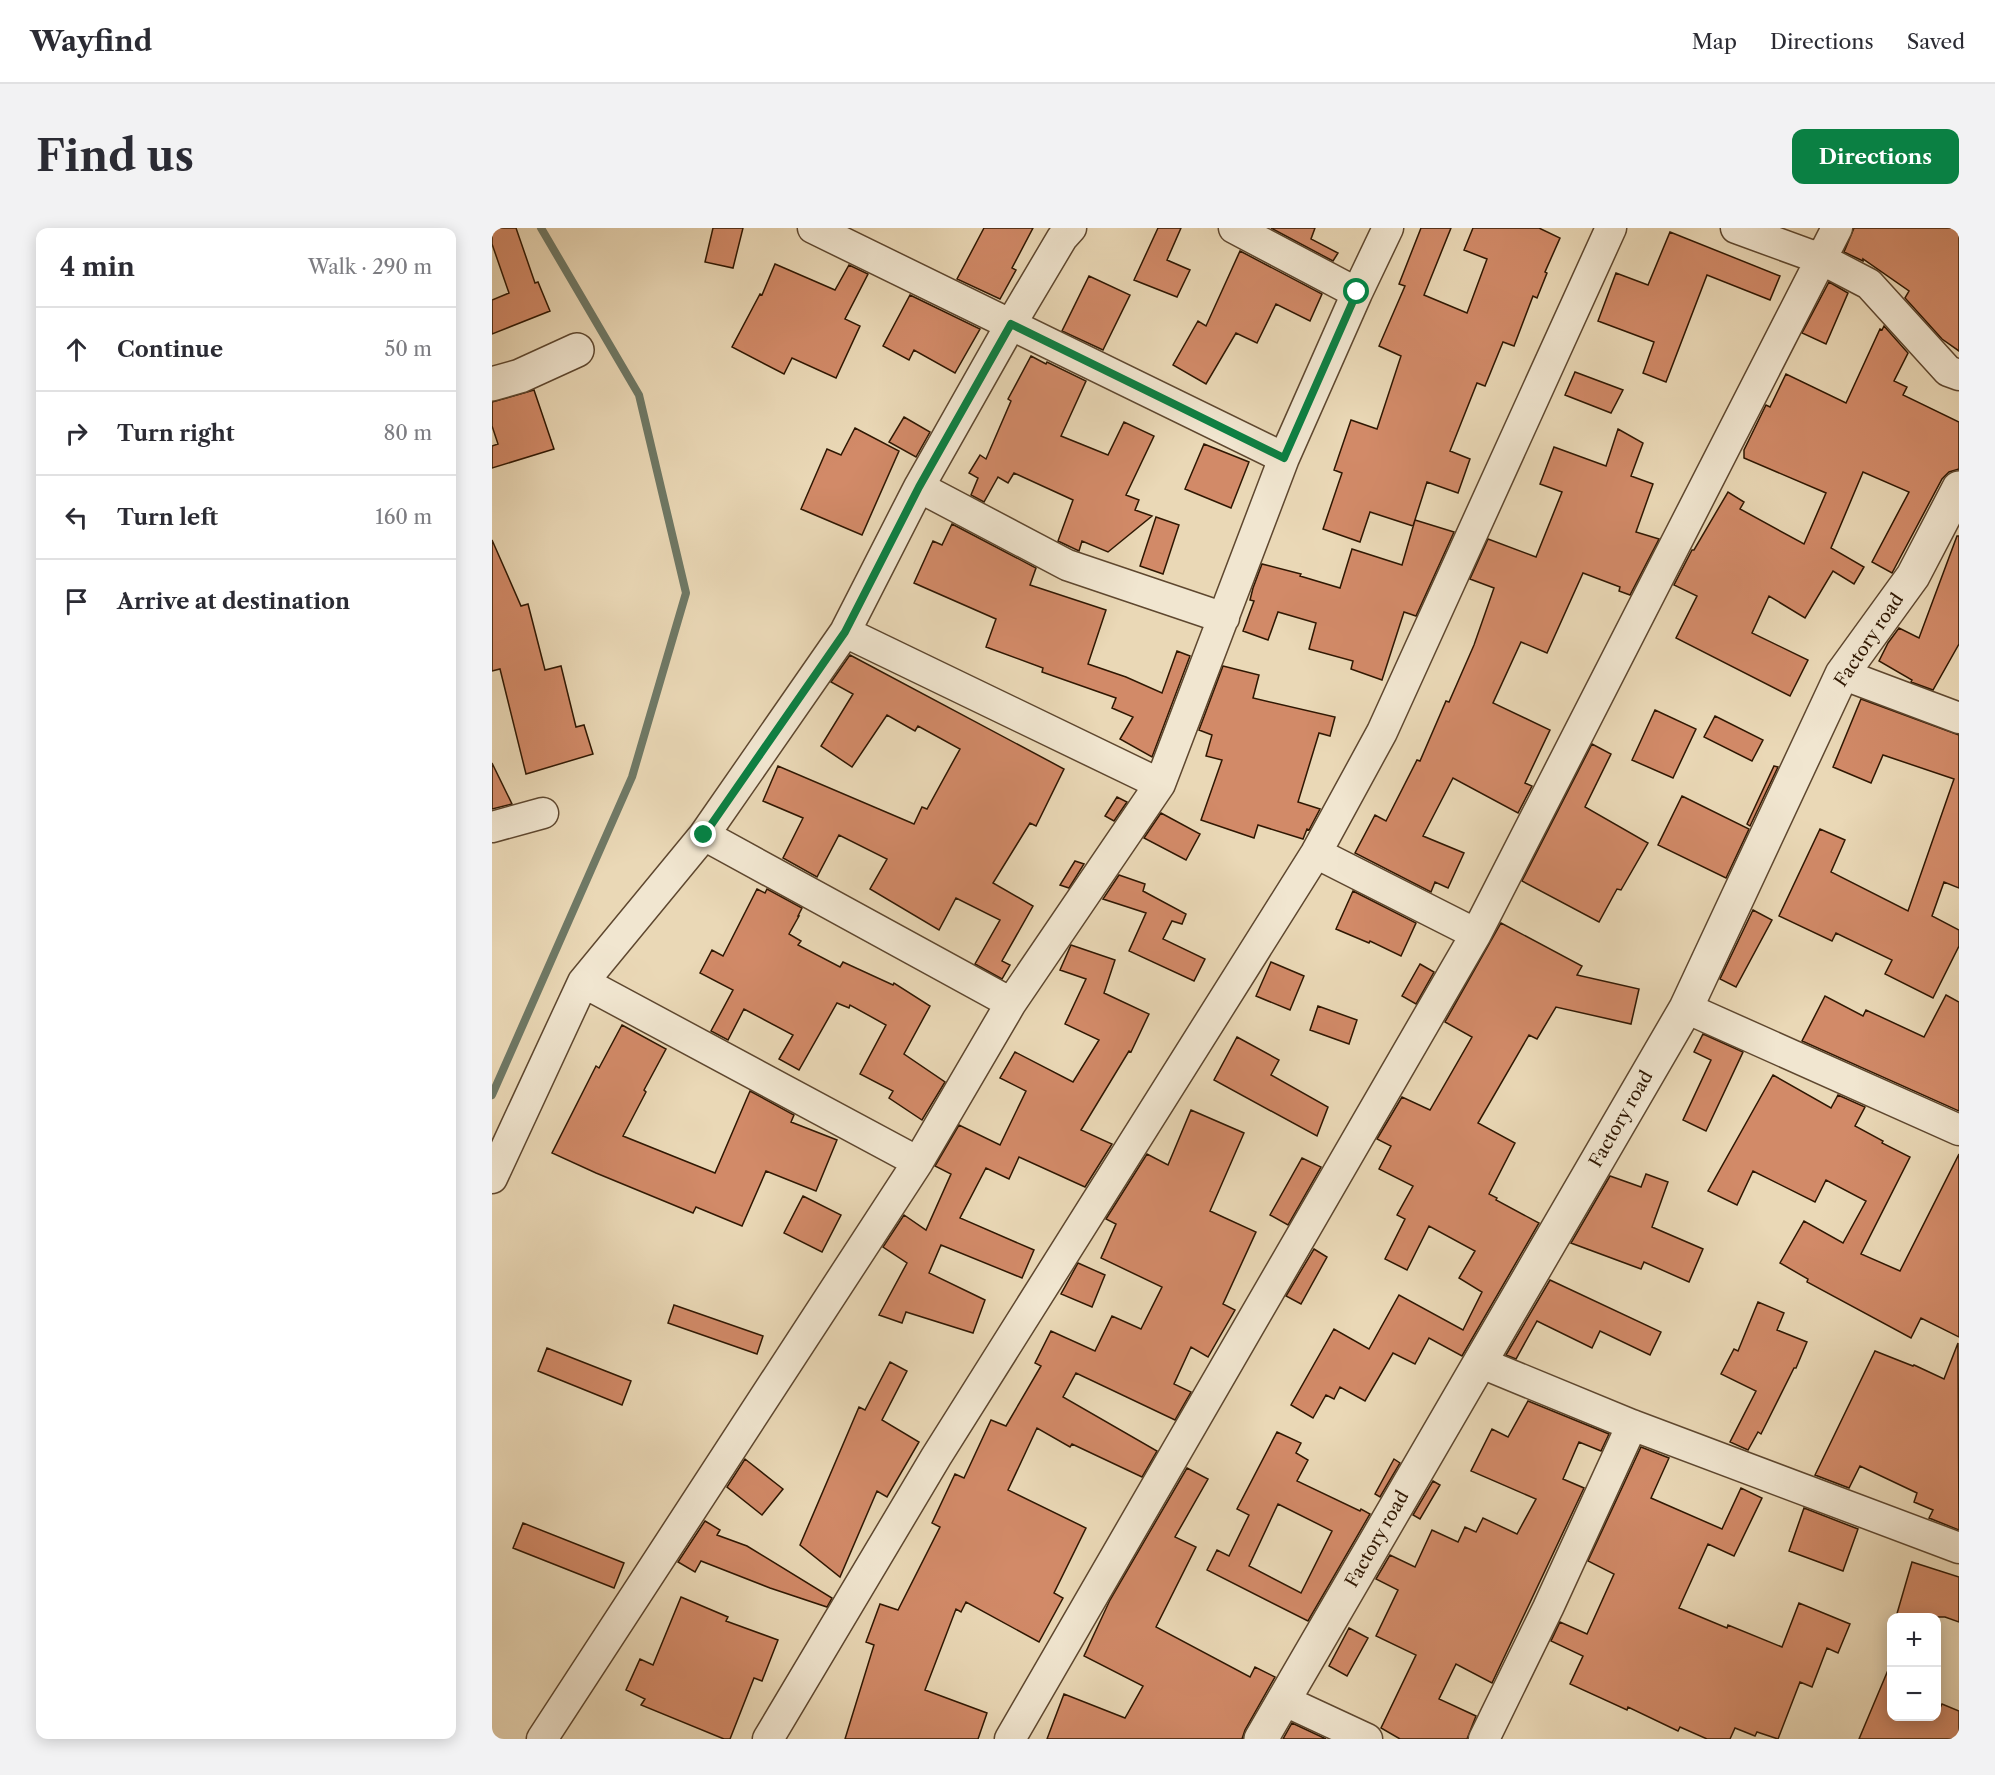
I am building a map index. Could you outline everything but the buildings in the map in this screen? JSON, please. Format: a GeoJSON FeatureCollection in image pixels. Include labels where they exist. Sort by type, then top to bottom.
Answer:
{"type":"FeatureCollection","features":[{"type":"Feature","properties":{"kind":"street"},"geometry":{"type":"LineString","coordinates":[[813,228],[1284,458]]}},
{"type":"Feature","properties":{"kind":"street"},"geometry":{"type":"LineString","coordinates":[[492,1178],[583,982],[704,835],[845,632],[919,487],[1011,324],[1062,238],[1071,228]]}},
{"type":"Feature","properties":{"kind":"street"},"geometry":{"type":"LineString","coordinates":[[1234,228],[1357,292]]}},
{"type":"Feature","properties":{"kind":"street"},"geometry":{"type":"LineString","coordinates":[[542,1739],[918,1162],[1011,1003],[1160,784],[1284,458],[1357,292],[1388,228]]}},
{"type":"Feature","properties":{"kind":"street"},"geometry":{"type":"LineString","coordinates":[[768,1739],[936,1457],[1316,853],[1382,732],[1611,228]]}},
{"type":"Feature","properties":{"kind":"street"},"geometry":{"type":"LineString","coordinates":[[1736,228],[1821,259],[1869,284],[1948,370],[1959,375]]}},
{"type":"Feature","properties":{"kind":"street"},"geometry":{"type":"LineString","coordinates":[[1010,1739],[1476,934],[1837,228]]}},
{"type":"Feature","properties":{"kind":"street"},"geometry":{"type":"LineString","coordinates":[[492,384],[520,376],[577,350]]}},
{"type":"Feature","properties":{"kind":"street"},"geometry":{"type":"LineString","coordinates":[[919,487],[1067,565],[1224,618]]}},
{"type":"Feature","properties":{"kind":"street","name":"Factory road"},"geometry":{"type":"LineString","coordinates":[[1261,1739],[1686,1008],[1842,674],[1913,576],[1959,488]]}},
{"type":"Feature","properties":{"kind":"street"},"geometry":{"type":"LineString","coordinates":[[845,632],[1160,784]]}},
{"type":"Feature","properties":{"kind":"street"},"geometry":{"type":"LineString","coordinates":[[1842,674],[1959,718]]}},
{"type":"Feature","properties":{"kind":"street"},"geometry":{"type":"LineString","coordinates":[[492,827],[543,813]]}},
{"type":"Feature","properties":{"kind":"street"},"geometry":{"type":"LineString","coordinates":[[704,835],[1011,1003]]}},
{"type":"Feature","properties":{"kind":"street"},"geometry":{"type":"LineString","coordinates":[[1316,853],[1476,934]]}},
{"type":"Feature","properties":{"kind":"street"},"geometry":{"type":"LineString","coordinates":[[583,982],[918,1162]]}},
{"type":"Feature","properties":{"kind":"street"},"geometry":{"type":"LineString","coordinates":[[1686,1008],[1959,1130]]}},
{"type":"Feature","properties":{"kind":"street"},"geometry":{"type":"LineString","coordinates":[[1479,1362],[1632,1425],[1959,1548]]}},
{"type":"Feature","properties":{"kind":"street"},"geometry":{"type":"LineString","coordinates":[[1484,1739],[1548,1608],[1632,1425]]}},
{"type":"Feature","properties":{"kind":"street"},"geometry":{"type":"LineString","coordinates":[[1283,1701],[1367,1739]]}},
{"type":"Feature","properties":{"kind":"waterway"},"geometry":{"type":"LineString","coordinates":[[492,1095],[632,777],[686,593],[639,395],[541,228]]}},
{"type":"Feature","properties":{"kind":"route"},"geometry":{"type":"LineString","coordinates":[[704,835],[845,632],[919,487],[1011,324],[1284,458],[1357,292]]}}]}
